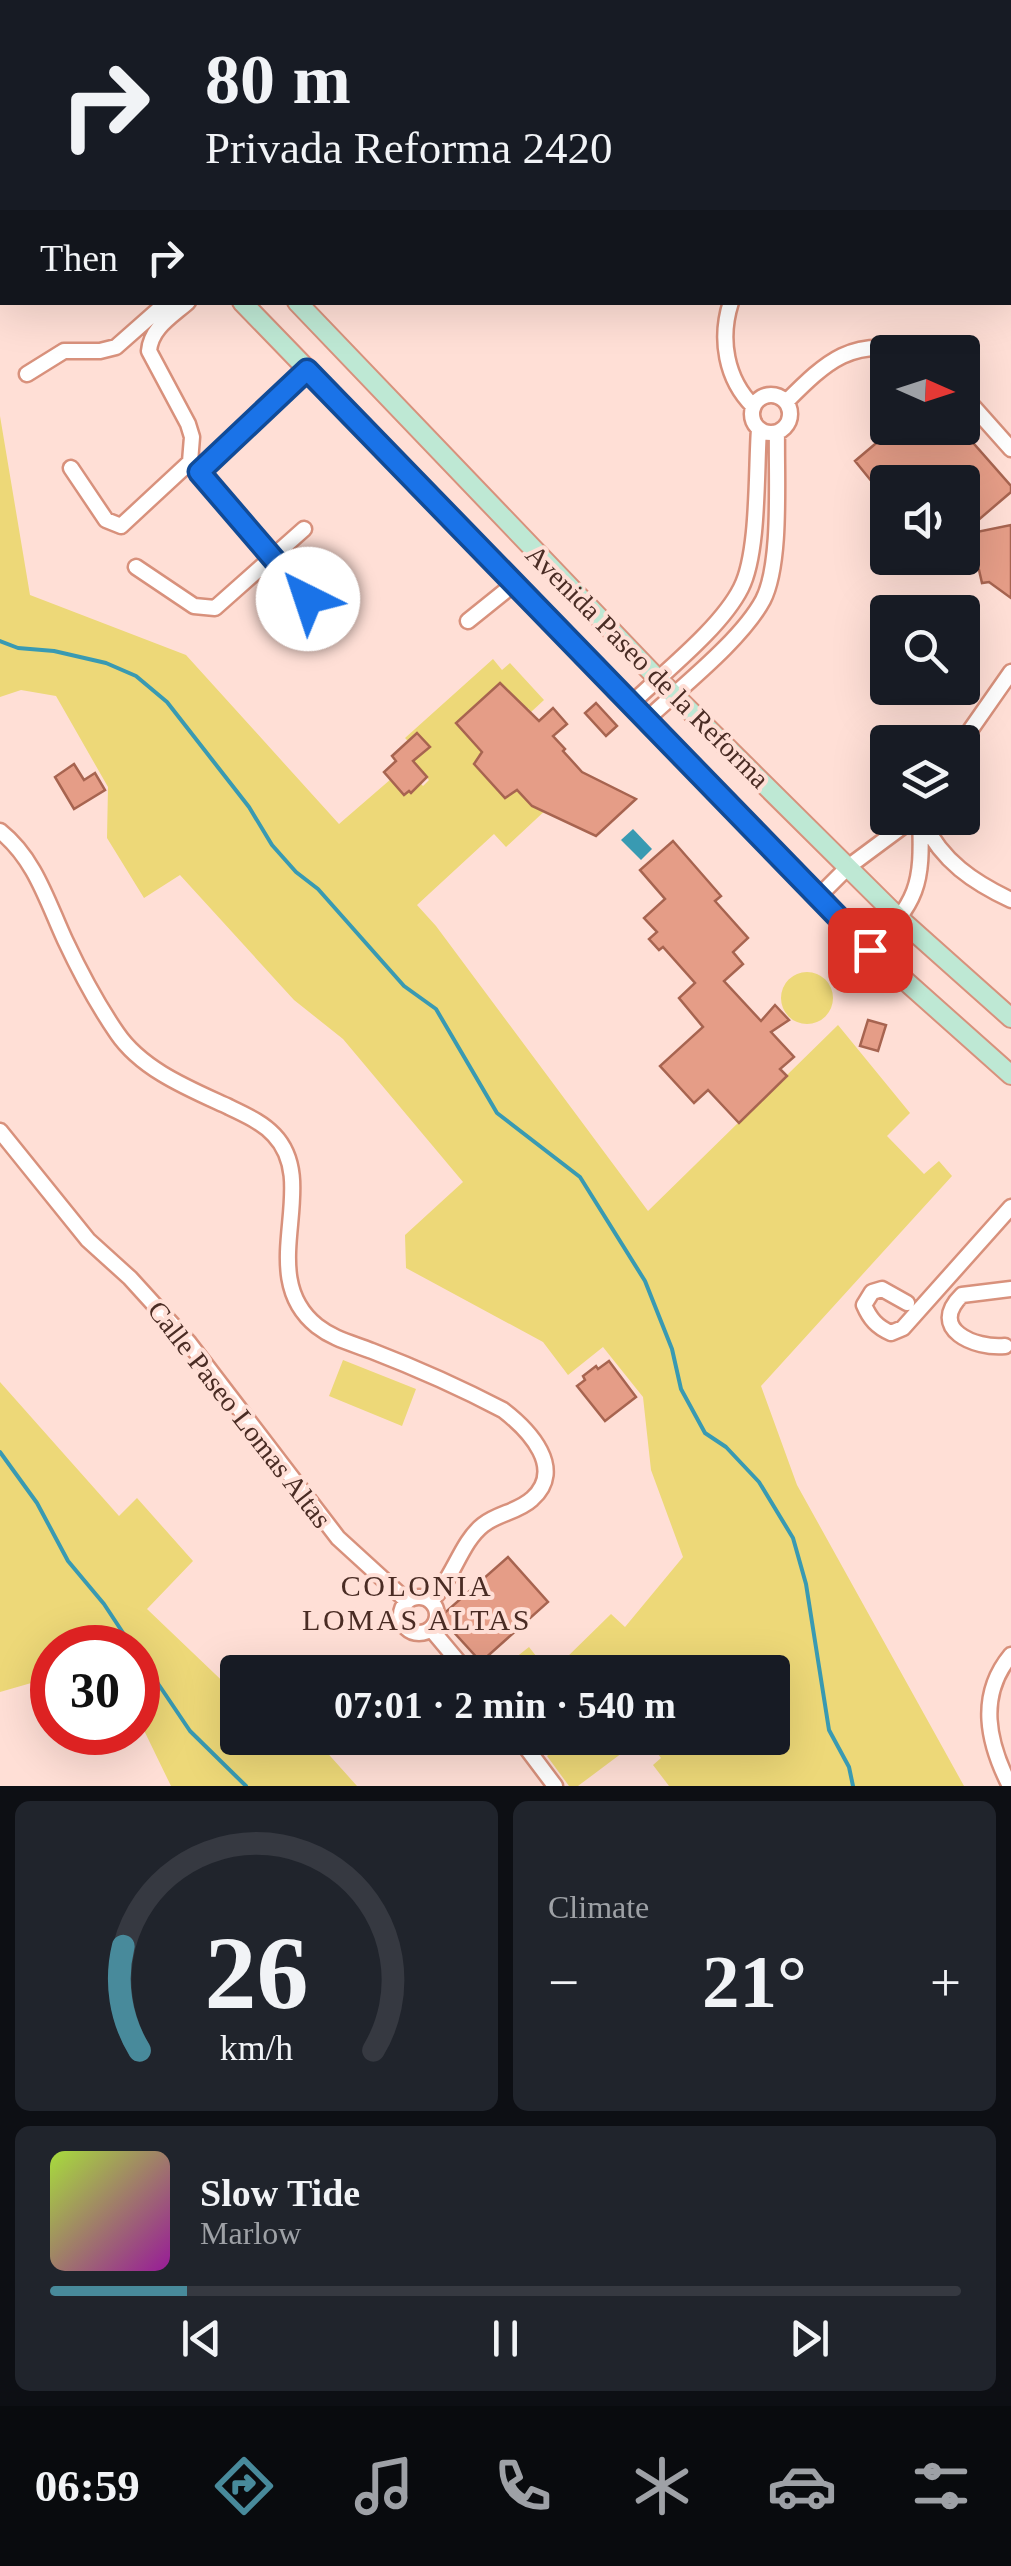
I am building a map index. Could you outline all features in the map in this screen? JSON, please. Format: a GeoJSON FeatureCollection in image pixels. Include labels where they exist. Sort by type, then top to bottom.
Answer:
{"type":"FeatureCollection","features":[{"type":"Feature","properties":{"kind":"main road","name":"Avenida Paseo de la Reforma"},"geometry":{"type":"LineString","coordinates":[[245,305],[818,898],[870,950],[1011,1075]]}},
{"type":"Feature","properties":{"kind":"main road","name":"Avenida Paseo de la Reforma"},"geometry":{"type":"LineString","coordinates":[[300,305],[657,678],[900,919],[1011,1018]]}},
{"type":"Feature","properties":{"kind":"main road"},"geometry":{"type":"LineString","coordinates":[[436,502],[461,475]]}},
{"type":"Feature","properties":{"kind":"street"},"geometry":{"type":"LineString","coordinates":[[27,374],[64,351],[116,348],[164,305]]}},
{"type":"Feature","properties":{"kind":"street"},"geometry":{"type":"LineString","coordinates":[[185,305],[157,330],[149,351],[188,424],[194,467],[308,599]]}},
{"type":"Feature","properties":{"kind":"street"},"geometry":{"type":"LineString","coordinates":[[730,305],[724,340],[730,370],[742,395],[754,406]]}},
{"type":"Feature","properties":{"kind":"street"},"geometry":{"type":"LineString","coordinates":[[786,402],[840,354],[870,349]]}},
{"type":"Feature","properties":{"kind":"street"},"geometry":{"type":"LineString","coordinates":[[70,468],[106,520],[121,526],[307,370]]}},
{"type":"Feature","properties":{"kind":"street"},"geometry":{"type":"LineString","coordinates":[[630,704],[728,611],[743,585],[750,557],[758,429],[753,420],[754,406],[764,396],[780,397],[786,402],[790,417],[778,432],[773,564],[764,596],[748,622],[646,721]]}},
{"type":"Feature","properties":{"kind":"street"},"geometry":{"type":"LineString","coordinates":[[980,414],[1011,448]]}},
{"type":"Feature","properties":{"kind":"street"},"geometry":{"type":"LineString","coordinates":[[758,429],[778,432]]}},
{"type":"Feature","properties":{"kind":"street"},"geometry":{"type":"LineString","coordinates":[[136,567],[204,609],[224,602],[304,529]]}},
{"type":"Feature","properties":{"kind":"street"},"geometry":{"type":"LineString","coordinates":[[468,621],[514,584]]}},
{"type":"Feature","properties":{"kind":"street"},"geometry":{"type":"LineString","coordinates":[[974,725],[1011,672]]}},
{"type":"Feature","properties":{"kind":"street"},"geometry":{"type":"LineString","coordinates":[[0,832],[17,845],[36,874],[90,990],[135,1056],[256,1120],[284,1148],[292,1194],[289,1280],[298,1304],[315,1324],[343,1343],[370,1350],[503,1410],[521,1424],[541,1450],[544,1478],[539,1490],[517,1510],[483,1525],[444,1588],[431,1601]]}},
{"type":"Feature","properties":{"kind":"street"},"geometry":{"type":"LineString","coordinates":[[818,898],[848,867],[894,835]]}},
{"type":"Feature","properties":{"kind":"street"},"geometry":{"type":"LineString","coordinates":[[870,950],[900,919],[918,882],[922,860],[920,835]]}},
{"type":"Feature","properties":{"kind":"street"},"geometry":{"type":"LineString","coordinates":[[929,835],[954,866],[1011,900]]}},
{"type":"Feature","properties":{"kind":"street","name":"Calle Paseo Lomas Altas"},"geometry":{"type":"LineString","coordinates":[[0,1131],[88,1240],[130,1278],[189,1343],[338,1538],[407,1601]]}},
{"type":"Feature","properties":{"kind":"street"},"geometry":{"type":"LineString","coordinates":[[907,1304],[882,1289],[872,1292],[864,1305],[880,1328],[891,1332],[903,1328],[1011,1208]]}},
{"type":"Feature","properties":{"kind":"street"},"geometry":{"type":"LineString","coordinates":[[1005,1346],[974,1345],[960,1338],[952,1326],[951,1312],[962,1295],[1011,1289]]}},
{"type":"Feature","properties":{"kind":"street"},"geometry":{"type":"LineString","coordinates":[[421,1597],[431,1601],[437,1615],[431,1628],[418,1634],[405,1628],[400,1614],[407,1601],[421,1597]]}},
{"type":"Feature","properties":{"kind":"street"},"geometry":{"type":"LineString","coordinates":[[431,1628],[454,1655]]}},
{"type":"Feature","properties":{"kind":"street"},"geometry":{"type":"LineString","coordinates":[[1010,1786],[991,1743],[988,1714],[995,1679],[1011,1656]]}},
{"type":"Feature","properties":{"kind":"street"},"geometry":{"type":"LineString","coordinates":[[532,1755],[555,1786]]}},
{"type":"Feature","properties":{"kind":"shaded area"},"geometry":{"type":"Polygon","coordinates":[[[0,416],[30,595],[186,655],[339,824],[391,779],[419,782],[423,786],[429,780],[408,756],[416,749],[422,754],[429,746],[417,733],[408,741],[405,738],[493,659],[502,670],[510,663],[544,700],[531,712],[525,710],[500,683],[457,723],[482,752],[474,764],[514,792],[517,790],[549,807],[506,847],[494,834],[417,905],[648,1211],[838,1025],[910,1113],[887,1136],[924,1174],[939,1161],[952,1176],[761,1386],[797,1485],[964,1786],[669,1786],[653,1765],[661,1758],[659,1755],[790,1755],[790,1655],[569,1655],[611,1614],[625,1627],[683,1557],[651,1470],[643,1397],[603,1347],[568,1375],[543,1342],[406,1268],[405,1235],[463,1182],[343,1039],[294,1000],[180,875],[144,898],[107,838],[108,787],[56,696],[21,690],[0,697],[0,416]]]}},
{"type":"Feature","properties":{"kind":"shaded area"},"geometry":{"type":"Polygon","coordinates":[[[807,972],[825,980],[833,998],[825,1016],[807,1024],[789,1016],[781,998],[789,980],[807,972]]]}},
{"type":"Feature","properties":{"kind":"shaded area"},"geometry":{"type":"Polygon","coordinates":[[[343,1360],[416,1389],[402,1426],[329,1396],[343,1360]]]}},
{"type":"Feature","properties":{"kind":"shaded area"},"geometry":{"type":"Polygon","coordinates":[[[0,1382],[119,1516],[137,1498],[193,1561],[147,1609],[220,1679],[220,1755],[329,1755],[357,1786],[171,1786],[156,1755],[160,1755],[160,1625],[30,1625],[30,1683],[0,1692],[0,1382]]]}},
{"type":"Feature","properties":{"kind":"shaded area"},"geometry":{"type":"Polygon","coordinates":[[[529,1647],[535,1655],[519,1655],[529,1647]]]}},
{"type":"Feature","properties":{"kind":"shaded area"},"geometry":{"type":"Polygon","coordinates":[[[619,1755],[578,1786],[569,1786],[547,1756],[619,1755]]]}},
{"type":"Feature","properties":{"kind":"water"},"geometry":{"type":"Polygon","coordinates":[[[633,829],[652,849],[641,860],[621,840],[633,829]]]}},
{"type":"Feature","properties":{"kind":"building"},"geometry":{"type":"Polygon","coordinates":[[[874,445],[975,445],[1011,486],[1011,492],[980,519],[980,465],[870,465],[870,479],[855,461],[874,445]]]}},
{"type":"Feature","properties":{"kind":"building"},"geometry":{"type":"Polygon","coordinates":[[[1011,525],[1011,598],[989,582],[982,583],[980,531],[1011,525]]]}},
{"type":"Feature","properties":{"kind":"building"},"geometry":{"type":"Polygon","coordinates":[[[500,683],[539,721],[553,708],[567,724],[553,736],[582,772],[636,799],[596,836],[532,806],[517,790],[505,798],[474,764],[482,752],[456,723],[500,683]]]}},
{"type":"Feature","properties":{"kind":"building"},"geometry":{"type":"Polygon","coordinates":[[[596,703],[617,726],[606,736],[585,713],[596,703]]]}},
{"type":"Feature","properties":{"kind":"building"},"geometry":{"type":"Polygon","coordinates":[[[417,733],[430,747],[413,761],[427,777],[404,795],[384,772],[396,761],[392,756],[417,733]]]}},
{"type":"Feature","properties":{"kind":"building"},"geometry":{"type":"Polygon","coordinates":[[[74,764],[84,780],[95,773],[105,790],[74,809],[55,777],[74,764]]]}},
{"type":"Feature","properties":{"kind":"building"},"geometry":{"type":"Polygon","coordinates":[[[673,841],[721,896],[715,901],[748,938],[733,952],[743,964],[724,981],[761,1021],[775,1005],[789,1020],[771,1032],[794,1057],[780,1069],[787,1076],[739,1123],[708,1090],[694,1103],[660,1066],[703,1027],[679,998],[695,983],[663,947],[659,950],[649,939],[657,932],[644,918],[665,899],[640,870],[673,841]]]}},
{"type":"Feature","properties":{"kind":"building"},"geometry":{"type":"Polygon","coordinates":[[[868,1020],[886,1025],[878,1051],[860,1046],[868,1020]]]}},
{"type":"Feature","properties":{"kind":"building"},"geometry":{"type":"Polygon","coordinates":[[[609,1361],[636,1397],[605,1421],[577,1386],[585,1380],[583,1376],[609,1361]]]}},
{"type":"Feature","properties":{"kind":"building"},"geometry":{"type":"Polygon","coordinates":[[[508,1557],[548,1602],[489,1655],[475,1655],[440,1617],[508,1557]]]}},
{"type":"Feature","properties":{"kind":"waterway"},"geometry":{"type":"LineString","coordinates":[[0,641],[18,648],[54,651],[106,663],[136,676],[167,702],[249,807],[272,845],[318,889],[404,986],[436,1009],[497,1113],[580,1177],[645,1281],[672,1349],[681,1389],[705,1433],[726,1447],[759,1482],[793,1538],[806,1584],[829,1730],[849,1767],[853,1786]]}},
{"type":"Feature","properties":{"kind":"waterway"},"geometry":{"type":"LineString","coordinates":[[0,1452],[37,1503],[68,1561],[118,1625]]}},
{"type":"Feature","properties":{"kind":"waterway"},"geometry":{"type":"LineString","coordinates":[[160,1687],[190,1731],[246,1786]]}},
{"type":"Feature","properties":{"kind":"district","name":"COLONIA LOMAS ALTAS"},"geometry":{"type":"Point","coordinates":[417,1603]}},
{"type":"Feature","properties":{"kind":"route"},"geometry":{"type":"LineString","coordinates":[[308,599],[199,472],[307,370],[870,950]]}}]}
